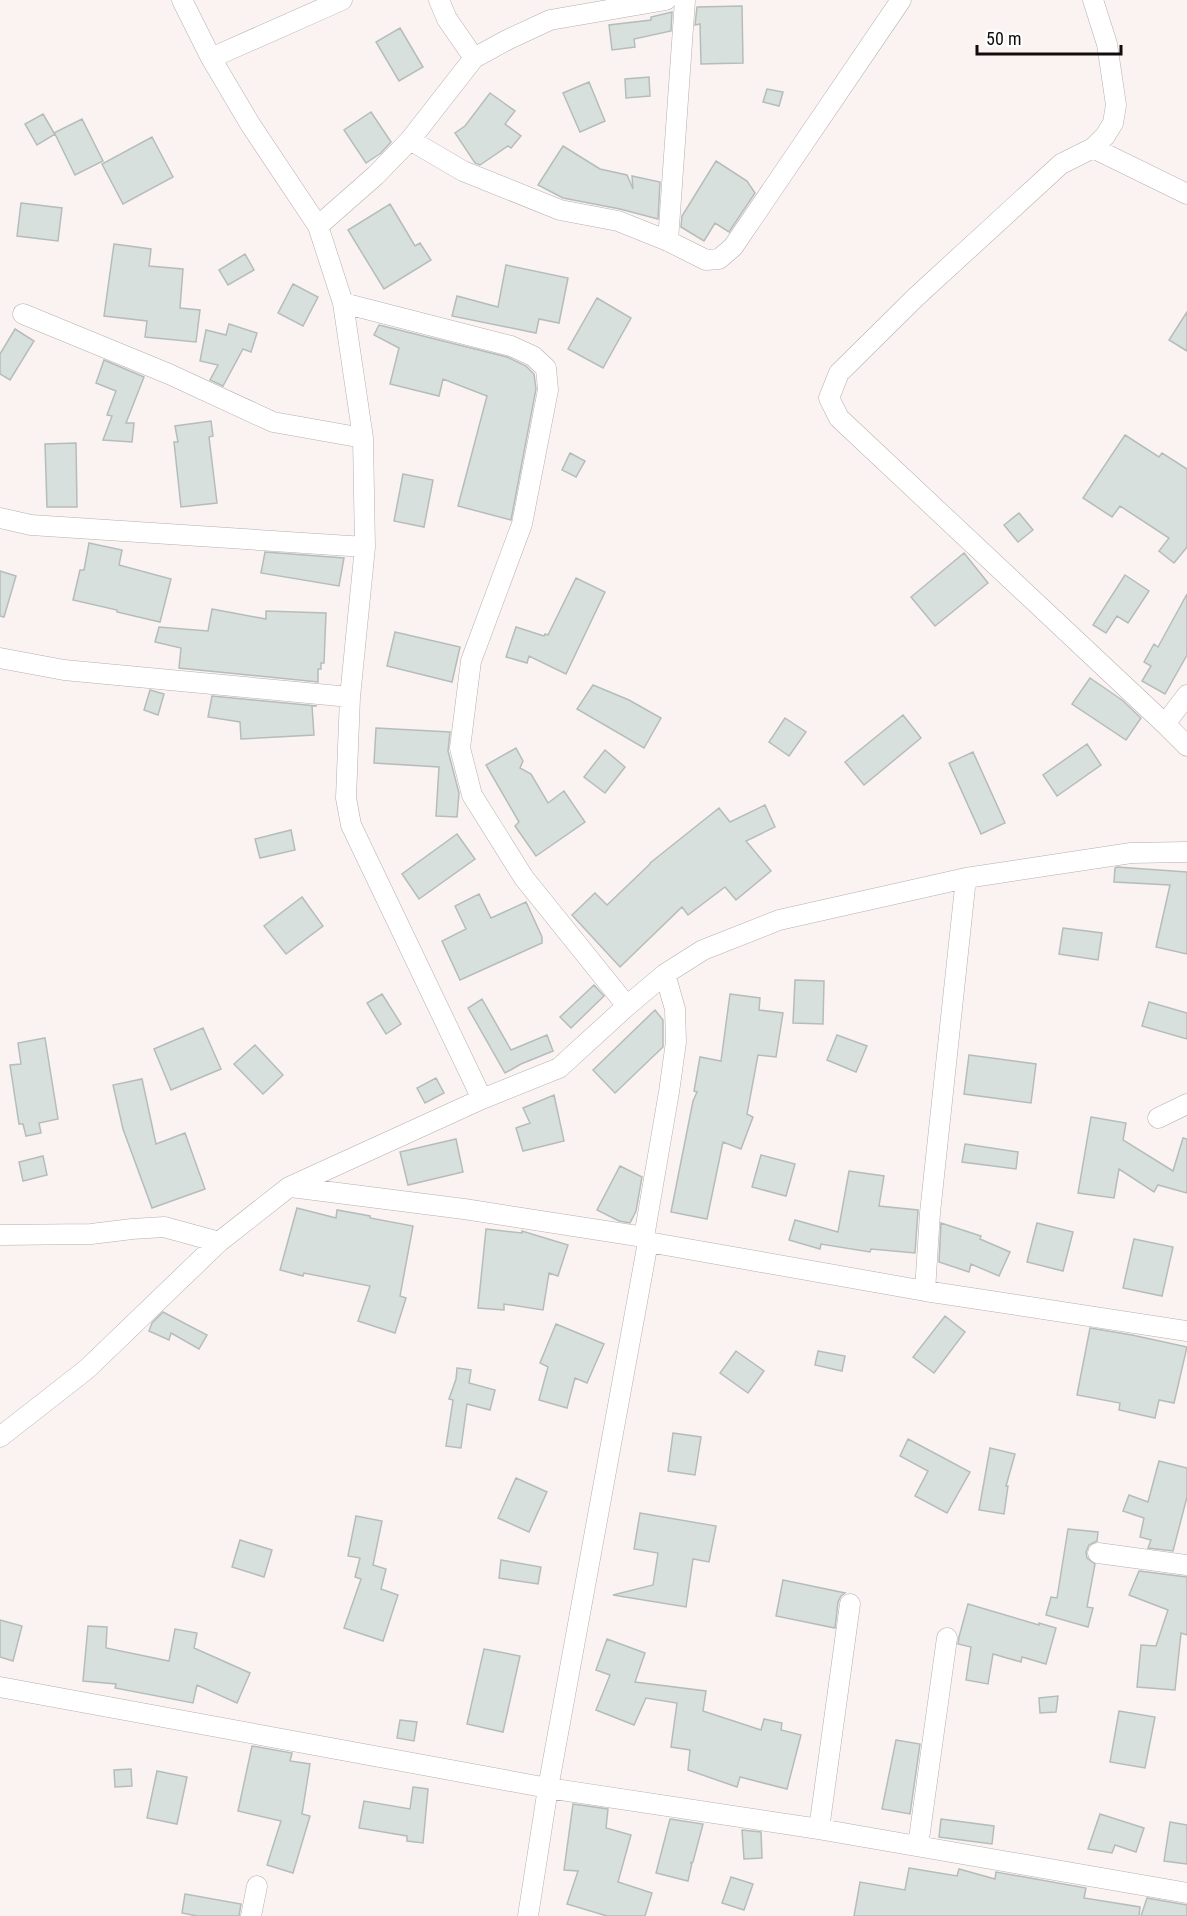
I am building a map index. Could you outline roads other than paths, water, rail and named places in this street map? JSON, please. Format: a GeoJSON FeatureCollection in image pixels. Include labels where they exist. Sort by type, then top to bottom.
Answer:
{"type":"FeatureCollection","features":[{"type":"Feature","properties":{"kind":"street"},"geometry":{"type":"LineString","coordinates":[[182,0],[211,58],[250,124],[318,226],[343,303],[363,438],[365,546],[350,697],[346,798],[351,825],[482,1099]]}},
{"type":"Feature","properties":{"kind":"street"},"geometry":{"type":"LineString","coordinates":[[211,58],[342,0]]}},
{"type":"Feature","properties":{"kind":"street"},"geometry":{"type":"LineString","coordinates":[[439,0],[447,19],[474,58]]}},
{"type":"Feature","properties":{"kind":"street"},"geometry":{"type":"LineString","coordinates":[[318,226],[375,176],[410,140],[474,58],[550,20],[666,0]]}},
{"type":"Feature","properties":{"kind":"street"},"geometry":{"type":"LineString","coordinates":[[668,241],[685,0]]}},
{"type":"Feature","properties":{"kind":"street"},"geometry":{"type":"LineString","coordinates":[[410,140],[463,171],[560,210],[618,221],[668,241],[706,260],[719,259],[734,247],[901,0]]}},
{"type":"Feature","properties":{"kind":"street"},"geometry":{"type":"LineString","coordinates":[[1093,0],[1107,44],[1116,105],[1113,123],[1106,136],[1093,148],[1061,164],[917,296],[839,373],[830,398],[838,418],[1187,746]]}},
{"type":"Feature","properties":{"kind":"street"},"geometry":{"type":"LineString","coordinates":[[1093,148],[1187,194]]}},
{"type":"Feature","properties":{"kind":"street"},"geometry":{"type":"LineString","coordinates":[[343,303],[511,346],[533,356],[546,368],[549,390],[522,524],[471,661],[460,748],[472,795],[524,878],[627,1006]]}},
{"type":"Feature","properties":{"kind":"street"},"geometry":{"type":"LineString","coordinates":[[23,314],[169,374],[273,422],[363,438]]}},
{"type":"Feature","properties":{"kind":"street"},"geometry":{"type":"LineString","coordinates":[[0,518],[31,525],[365,546]]}},
{"type":"Feature","properties":{"kind":"street"},"geometry":{"type":"LineString","coordinates":[[0,658],[64,670],[350,697]]}},
{"type":"Feature","properties":{"kind":"street"},"geometry":{"type":"LineString","coordinates":[[1165,724],[1187,695]]}},
{"type":"Feature","properties":{"kind":"street"},"geometry":{"type":"LineString","coordinates":[[0,1437],[87,1369],[219,1242],[289,1187],[482,1099],[559,1068],[665,974],[703,950],[779,920],[966,878],[1131,853],[1187,852]]}},
{"type":"Feature","properties":{"kind":"street"},"geometry":{"type":"LineString","coordinates":[[925,1291],[930,1213],[966,878]]}},
{"type":"Feature","properties":{"kind":"street"},"geometry":{"type":"LineString","coordinates":[[528,1916],[548,1788],[646,1240],[669,1092],[676,1042],[675,1009],[665,974]]}},
{"type":"Feature","properties":{"kind":"street"},"geometry":{"type":"LineString","coordinates":[[1158,1118],[1187,1104]]}},
{"type":"Feature","properties":{"kind":"street"},"geometry":{"type":"LineString","coordinates":[[289,1187],[464,1209],[925,1291],[1187,1331]]}},
{"type":"Feature","properties":{"kind":"street"},"geometry":{"type":"LineString","coordinates":[[0,1235],[91,1234],[132,1228],[164,1227],[219,1242]]}},
{"type":"Feature","properties":{"kind":"street"},"geometry":{"type":"LineString","coordinates":[[1098,1553],[1187,1565]]}},
{"type":"Feature","properties":{"kind":"street"},"geometry":{"type":"LineString","coordinates":[[819,1829],[850,1604]]}},
{"type":"Feature","properties":{"kind":"street"},"geometry":{"type":"LineString","coordinates":[[918,1846],[947,1638]]}},
{"type":"Feature","properties":{"kind":"street"},"geometry":{"type":"LineString","coordinates":[[0,1687],[548,1788],[819,1829],[1187,1893]]}},
{"type":"Feature","properties":{"kind":"street"},"geometry":{"type":"LineString","coordinates":[[251,1916],[257,1886]]}}]}
